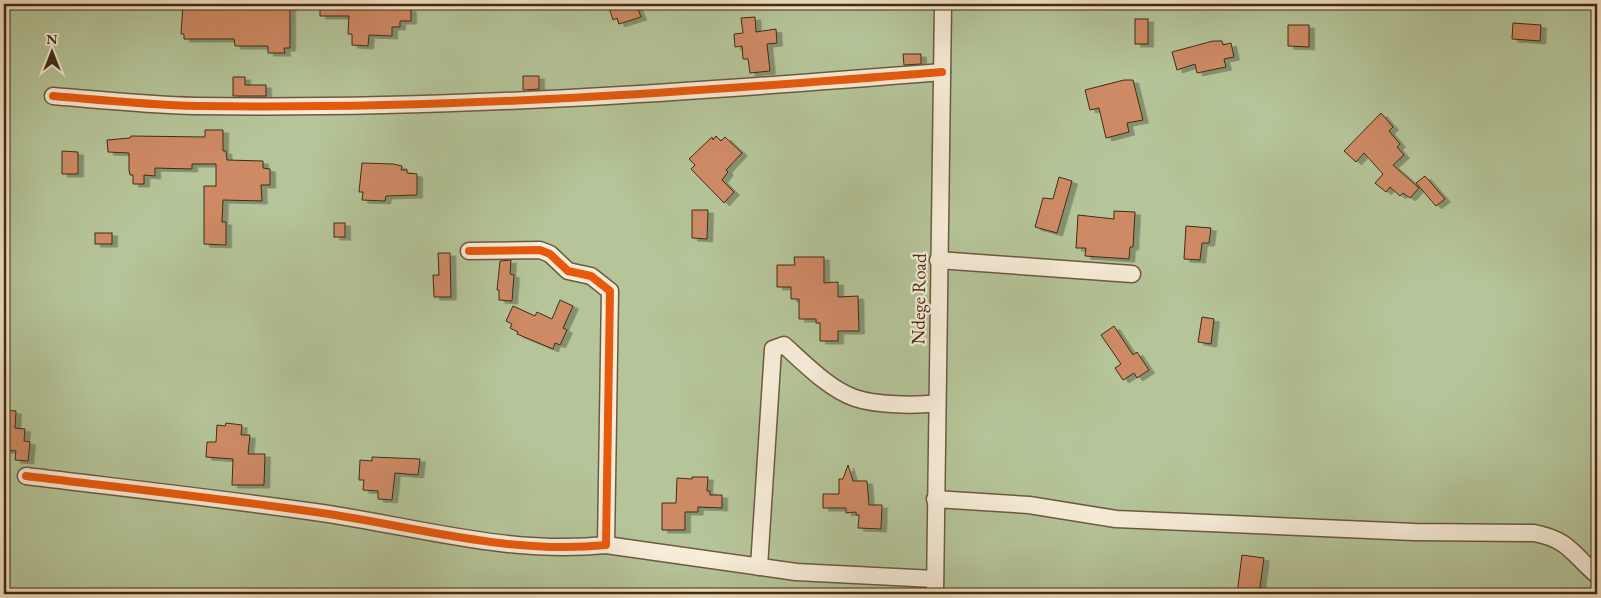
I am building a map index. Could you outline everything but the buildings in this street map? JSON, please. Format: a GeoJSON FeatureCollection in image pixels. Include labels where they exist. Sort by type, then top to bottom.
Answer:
{"type":"FeatureCollection","features":[{"type":"Feature","properties":{"kind":"street","name":"Ndege Road"},"geometry":{"type":"LineString","coordinates":[[935,586],[936,403],[943,4]]}},
{"type":"Feature","properties":{"kind":"street"},"geometry":{"type":"LineString","coordinates":[[53,96],[193,106],[350,105],[657,94],[942,72]]}},
{"type":"Feature","properties":{"kind":"street"},"geometry":{"type":"LineString","coordinates":[[469,251],[540,250],[550,254],[568,271],[591,276],[610,291],[606,545]]}},
{"type":"Feature","properties":{"kind":"street"},"geometry":{"type":"LineString","coordinates":[[938,260],[1132,274]]}},
{"type":"Feature","properties":{"kind":"street"},"geometry":{"type":"LineString","coordinates":[[759,567],[773,349],[784,345],[817,376],[855,398],[918,406],[936,403]]}},
{"type":"Feature","properties":{"kind":"street"},"geometry":{"type":"LineString","coordinates":[[26,476],[323,514],[495,544],[580,547],[606,545],[796,572],[935,586]]}},
{"type":"Feature","properties":{"kind":"street"},"geometry":{"type":"LineString","coordinates":[[935,499],[1029,505],[1116,519],[1414,532],[1534,534],[1551,536],[1563,542],[1597,575]]}},
{"type":"Feature","properties":{"kind":"green space"},"geometry":{"type":"Polygon","coordinates":[[[4,4],[1597,4],[1597,594],[4,594],[4,4]]]}},
{"type":"Feature","properties":{"kind":"cycle path"},"geometry":{"type":"LineString","coordinates":[[53,96],[196,106],[290,107],[383,105],[662,93],[942,72]]}},
{"type":"Feature","properties":{"kind":"cycle path"},"geometry":{"type":"LineString","coordinates":[[26,476],[322,513],[499,543],[570,547],[606,545],[610,291],[591,276],[568,271],[550,254],[540,250],[469,251]]}}]}
